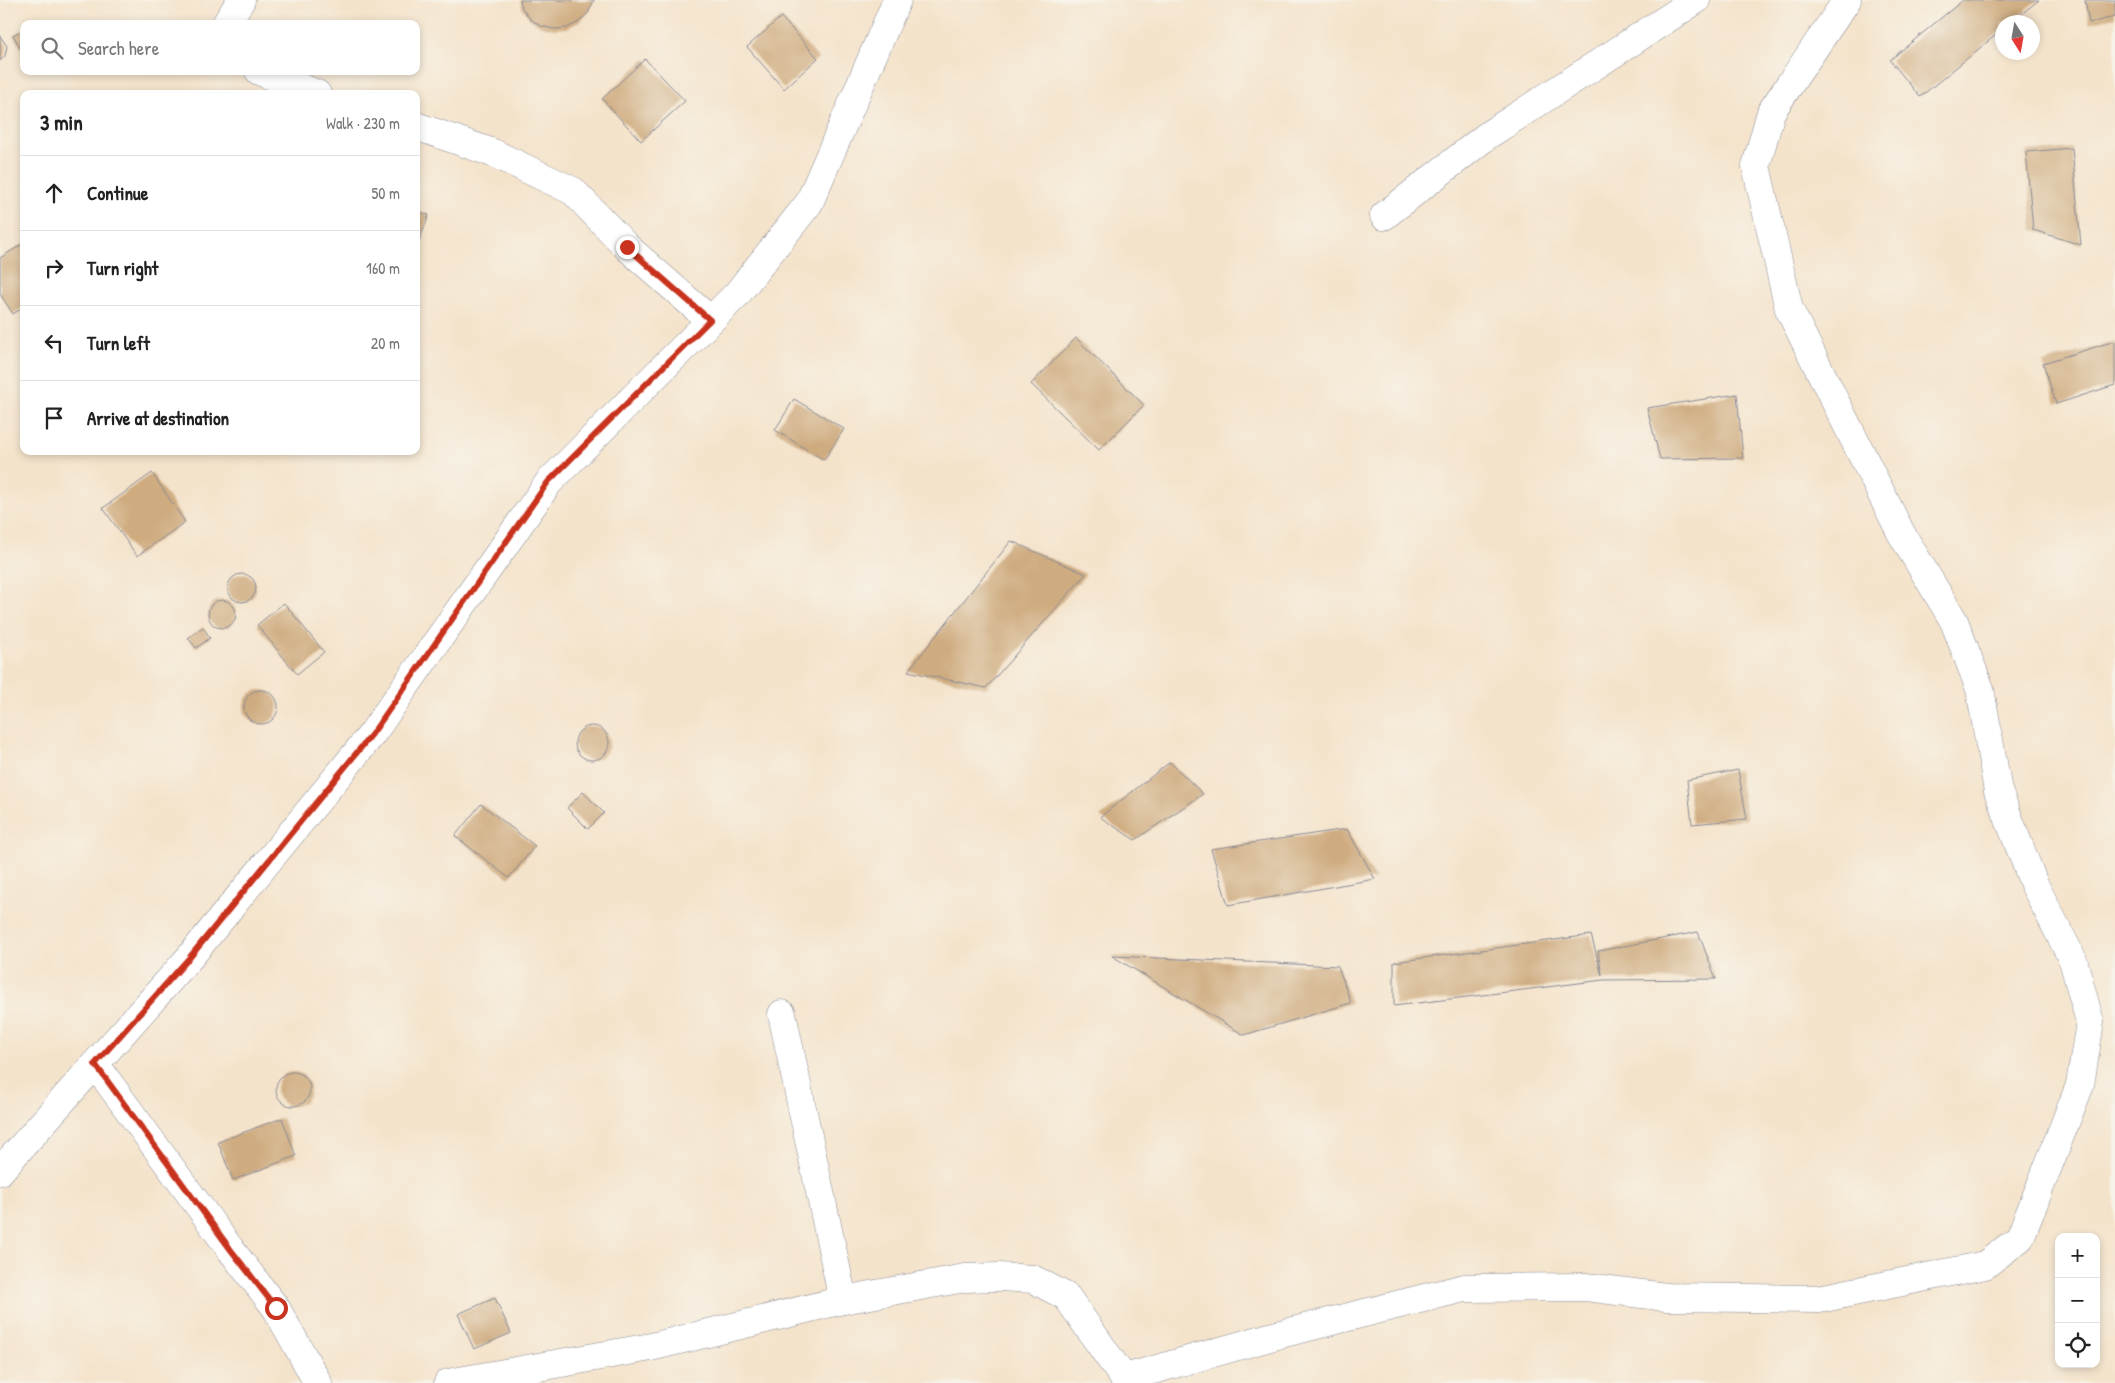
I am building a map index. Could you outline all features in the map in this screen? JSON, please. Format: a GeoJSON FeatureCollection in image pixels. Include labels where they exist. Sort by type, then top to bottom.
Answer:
{"type":"FeatureCollection","features":[{"type":"Feature","properties":{"kind":"street"},"geometry":{"type":"LineString","coordinates":[[228,20],[241,0]]}},
{"type":"Feature","properties":{"kind":"street"},"geometry":{"type":"LineString","coordinates":[[0,1170],[196,949],[372,734],[548,482],[737,294],[809,203],[897,0]]}},
{"type":"Feature","properties":{"kind":"street"},"geometry":{"type":"LineString","coordinates":[[1384,216],[1488,135],[1696,0]]}},
{"type":"Feature","properties":{"kind":"street"},"geometry":{"type":"LineString","coordinates":[[448,1383],[651,1347],[843,1300],[964,1278],[999,1276],[1033,1279],[1067,1297],[1126,1381],[1277,1335],[1464,1288],[1586,1287],[1666,1296],[1819,1299],[1985,1265],[2020,1238],[2080,1085],[2090,1022],[2073,960],[2034,884],[1998,791],[1980,690],[1954,621],[1901,533],[1789,309],[1756,166],[1771,112],[1847,0]]}},
{"type":"Feature","properties":{"kind":"street"},"geometry":{"type":"LineString","coordinates":[[269,75],[307,90]]}},
{"type":"Feature","properties":{"kind":"street"},"geometry":{"type":"LineString","coordinates":[[420,127],[493,153],[573,191],[627,247],[710,320]]}},
{"type":"Feature","properties":{"kind":"street"},"geometry":{"type":"LineString","coordinates":[[782,1014],[843,1300]]}},
{"type":"Feature","properties":{"kind":"street"},"geometry":{"type":"LineString","coordinates":[[95,1064],[231,1250],[276,1308],[318,1383]]}},
{"type":"Feature","properties":{"kind":"building"},"geometry":{"type":"Polygon","coordinates":[[[520,0],[594,0],[588,13],[579,22],[567,28],[554,29],[541,26],[530,19],[522,8],[520,0]]]}},
{"type":"Feature","properties":{"kind":"building"},"geometry":{"type":"Polygon","coordinates":[[[1963,0],[2039,0],[2020,15],[1995,15],[1995,36],[1920,97],[1890,60],[1963,0]]]}},
{"type":"Feature","properties":{"kind":"building"},"geometry":{"type":"Polygon","coordinates":[[[2085,0],[2115,0],[2115,17],[2089,23],[2085,0]]]}},
{"type":"Feature","properties":{"kind":"building"},"geometry":{"type":"Polygon","coordinates":[[[781,17],[818,58],[784,89],[747,47],[781,17]]]}},
{"type":"Feature","properties":{"kind":"building"},"geometry":{"type":"Polygon","coordinates":[[[20,31],[20,47],[13,35],[20,31]]]}},
{"type":"Feature","properties":{"kind":"building"},"geometry":{"type":"Polygon","coordinates":[[[0,36],[7,46],[5,56],[0,61],[0,36]]]}},
{"type":"Feature","properties":{"kind":"building"},"geometry":{"type":"Polygon","coordinates":[[[645,59],[685,101],[641,141],[602,99],[645,59]]]}},
{"type":"Feature","properties":{"kind":"building"},"geometry":{"type":"Polygon","coordinates":[[[2072,148],[2081,245],[2033,230],[2026,152],[2072,148]]]}},
{"type":"Feature","properties":{"kind":"building"},"geometry":{"type":"Polygon","coordinates":[[[420,212],[429,215],[420,239],[420,212]]]}},
{"type":"Feature","properties":{"kind":"building"},"geometry":{"type":"Polygon","coordinates":[[[20,246],[20,310],[13,314],[0,294],[0,258],[20,246]]]}},
{"type":"Feature","properties":{"kind":"building"},"geometry":{"type":"Polygon","coordinates":[[[1076,338],[1144,405],[1099,450],[1031,384],[1076,338]]]}},
{"type":"Feature","properties":{"kind":"building"},"geometry":{"type":"Polygon","coordinates":[[[2115,341],[2115,385],[2056,404],[2043,363],[2115,341]]]}},
{"type":"Feature","properties":{"kind":"building"},"geometry":{"type":"Polygon","coordinates":[[[1737,394],[1743,458],[1660,459],[1647,408],[1737,394]]]}},
{"type":"Feature","properties":{"kind":"building"},"geometry":{"type":"Polygon","coordinates":[[[794,399],[844,429],[824,460],[775,430],[794,399]]]}},
{"type":"Feature","properties":{"kind":"building"},"geometry":{"type":"Polygon","coordinates":[[[152,473],[185,522],[137,556],[103,508],[152,473]]]}},
{"type":"Feature","properties":{"kind":"building"},"geometry":{"type":"Polygon","coordinates":[[[1011,541],[1086,574],[986,688],[908,671],[1011,541]]]}},
{"type":"Feature","properties":{"kind":"building"},"geometry":{"type":"Polygon","coordinates":[[[242,574],[252,578],[256,588],[252,598],[242,602],[232,598],[228,588],[232,578],[242,574]]]}},
{"type":"Feature","properties":{"kind":"building"},"geometry":{"type":"Polygon","coordinates":[[[222,600],[232,604],[236,614],[232,624],[222,628],[212,624],[208,614],[212,604],[222,600]]]}},
{"type":"Feature","properties":{"kind":"building"},"geometry":{"type":"Polygon","coordinates":[[[284,603],[324,652],[297,674],[257,625],[284,603]]]}},
{"type":"Feature","properties":{"kind":"building"},"geometry":{"type":"Polygon","coordinates":[[[203,627],[210,638],[196,648],[188,638],[203,627]]]}},
{"type":"Feature","properties":{"kind":"building"},"geometry":{"type":"Polygon","coordinates":[[[261,690],[268,691],[273,695],[277,700],[277,714],[273,719],[268,723],[261,724],[254,723],[249,719],[245,714],[244,707],[245,700],[249,695],[254,691],[261,690]]]}},
{"type":"Feature","properties":{"kind":"building"},"geometry":{"type":"Polygon","coordinates":[[[592,726],[599,727],[604,731],[608,736],[608,750],[604,755],[599,759],[592,760],[585,759],[580,755],[576,750],[575,743],[576,736],[580,731],[585,727],[592,726]]]}},
{"type":"Feature","properties":{"kind":"building"},"geometry":{"type":"Polygon","coordinates":[[[1170,762],[1203,794],[1135,840],[1100,817],[1170,762]]]}},
{"type":"Feature","properties":{"kind":"building"},"geometry":{"type":"Polygon","coordinates":[[[1738,770],[1747,819],[1692,824],[1687,780],[1738,770]]]}},
{"type":"Feature","properties":{"kind":"building"},"geometry":{"type":"Polygon","coordinates":[[[583,792],[604,813],[588,829],[567,808],[583,792]]]}},
{"type":"Feature","properties":{"kind":"building"},"geometry":{"type":"Polygon","coordinates":[[[481,804],[535,846],[509,878],[455,836],[481,804]]]}},
{"type":"Feature","properties":{"kind":"building"},"geometry":{"type":"Polygon","coordinates":[[[1347,829],[1375,879],[1228,905],[1211,849],[1347,829]]]}},
{"type":"Feature","properties":{"kind":"building"},"geometry":{"type":"Polygon","coordinates":[[[1698,932],[1716,979],[1603,980],[1394,1006],[1394,962],[1591,935],[1602,975],[1598,951],[1698,932]]]}},
{"type":"Feature","properties":{"kind":"building"},"geometry":{"type":"Polygon","coordinates":[[[1112,956],[1338,966],[1351,1003],[1244,1035],[1112,956]]]}},
{"type":"Feature","properties":{"kind":"building"},"geometry":{"type":"Polygon","coordinates":[[[293,1072],[300,1073],[305,1077],[309,1082],[309,1096],[305,1101],[300,1105],[293,1106],[286,1105],[281,1101],[277,1096],[276,1089],[277,1082],[281,1077],[286,1073],[293,1072]]]}},
{"type":"Feature","properties":{"kind":"building"},"geometry":{"type":"Polygon","coordinates":[[[282,1118],[296,1156],[233,1180],[218,1142],[282,1118]]]}},
{"type":"Feature","properties":{"kind":"building"},"geometry":{"type":"Polygon","coordinates":[[[495,1298],[511,1333],[474,1349],[458,1314],[495,1298]]]}},
{"type":"Feature","properties":{"kind":"route"},"geometry":{"type":"LineString","coordinates":[[276,1308],[231,1250],[95,1064],[190,957],[372,734],[548,482],[710,320],[627,247]]}}]}
